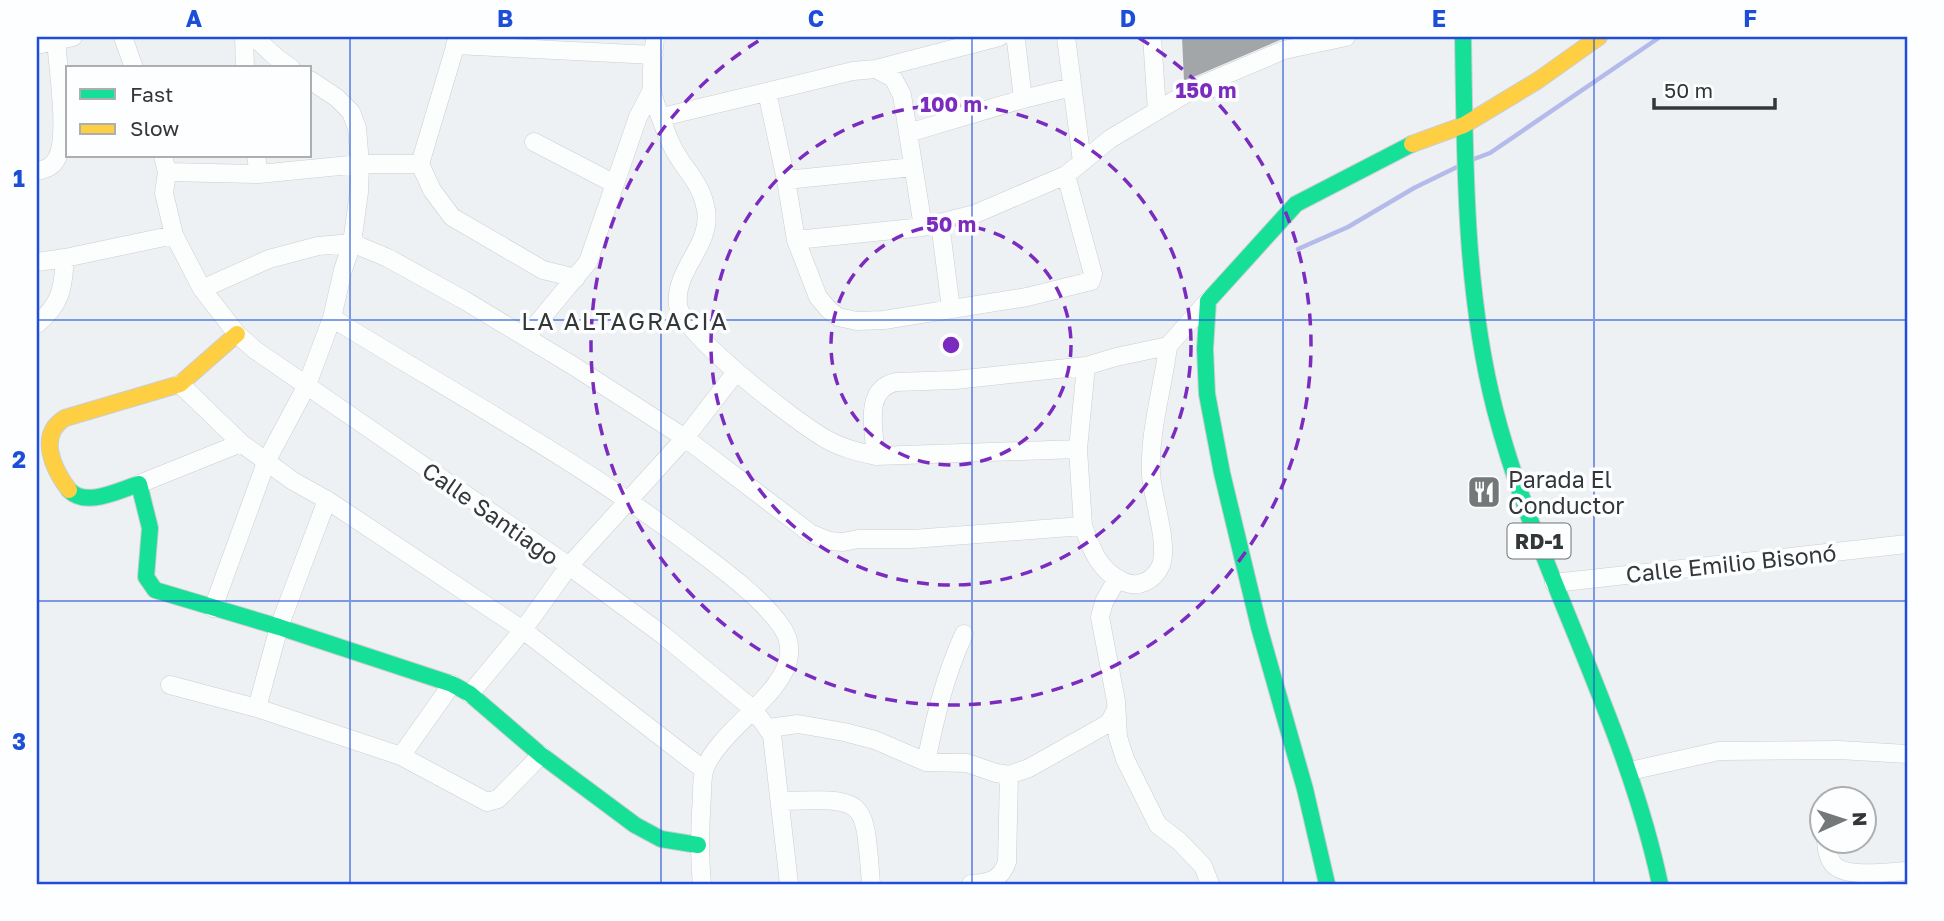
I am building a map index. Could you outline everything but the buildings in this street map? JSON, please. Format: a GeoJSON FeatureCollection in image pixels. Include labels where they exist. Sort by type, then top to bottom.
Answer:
{"type":"FeatureCollection","features":[{"type":"Feature","properties":{"kind":"street"},"geometry":{"type":"LineString","coordinates":[[123,37],[133,66]]}},
{"type":"Feature","properties":{"kind":"street"},"geometry":{"type":"LineString","coordinates":[[662,117],[853,71],[876,69],[999,37]]}},
{"type":"Feature","properties":{"kind":"street"},"geometry":{"type":"LineString","coordinates":[[1013,37],[1016,41],[1023,99]]}},
{"type":"Feature","properties":{"kind":"street"},"geometry":{"type":"LineString","coordinates":[[1066,37],[1082,162]]}},
{"type":"Feature","properties":{"kind":"street"},"geometry":{"type":"LineString","coordinates":[[1152,37],[1157,111]]}},
{"type":"Feature","properties":{"kind":"street"},"geometry":{"type":"LineString","coordinates":[[796,240],[922,227],[975,214],[1066,175],[1110,139],[1197,87],[1284,50],[1346,37]]}},
{"type":"Feature","properties":{"kind":"street"},"geometry":{"type":"LineString","coordinates":[[1463,37],[1464,125]]}},
{"type":"Feature","properties":{"kind":"street"},"geometry":{"type":"LineString","coordinates":[[1086,366],[1078,449],[1083,526],[1090,547],[1101,565],[1117,579],[1130,585],[1143,583],[1154,576],[1162,563],[1160,517],[1151,477],[1152,444],[1168,346],[1296,204],[1401,148],[1464,125],[1537,81],[1599,37]]}},
{"type":"Feature","properties":{"kind":"street"},"geometry":{"type":"LineString","coordinates":[[37,44],[64,38],[63,141],[58,159],[48,169],[37,171]]}},
{"type":"Feature","properties":{"kind":"street"},"geometry":{"type":"LineString","coordinates":[[246,66],[255,38],[288,66]]}},
{"type":"Feature","properties":{"kind":"street"},"geometry":{"type":"LineString","coordinates":[[576,278],[544,270],[452,217],[432,190],[420,164],[456,41],[654,46],[652,90],[675,151],[698,186],[706,210],[704,237],[681,279],[678,307],[683,318],[736,372],[825,439],[876,456],[1078,449]]}},
{"type":"Feature","properties":{"kind":"street"},"geometry":{"type":"LineString","coordinates":[[876,69],[893,78],[902,95],[922,227]]}},
{"type":"Feature","properties":{"kind":"street"},"geometry":{"type":"LineString","coordinates":[[214,608],[267,460],[307,386],[332,318],[352,243],[359,192],[357,128],[351,112],[337,98],[312,81]]}},
{"type":"Feature","properties":{"kind":"street"},"geometry":{"type":"LineString","coordinates":[[908,133],[1072,87]]}},
{"type":"Feature","properties":{"kind":"street"},"geometry":{"type":"LineString","coordinates":[[526,337],[588,262],[643,105],[652,90]]}},
{"type":"Feature","properties":{"kind":"street"},"geometry":{"type":"LineString","coordinates":[[767,92],[796,240],[818,297],[838,317],[858,321],[884,320],[1027,297],[1080,285],[1093,278],[1066,175]]}},
{"type":"Feature","properties":{"kind":"street","name":"RD-1"},"geometry":{"type":"LineString","coordinates":[[1464,125],[1471,264],[1480,336],[1496,413],[1509,460],[1554,583],[1630,771],[1644,814],[1660,884]]}},
{"type":"Feature","properties":{"kind":"street"},"geometry":{"type":"LineString","coordinates":[[534,142],[615,184]]}},
{"type":"Feature","properties":{"kind":"street"},"geometry":{"type":"LineString","coordinates":[[165,164],[420,164]]}},
{"type":"Feature","properties":{"kind":"street","name":"Calle Santiago"},"geometry":{"type":"LineString","coordinates":[[165,164],[164,193],[174,235],[202,289],[237,334],[254,350],[569,566],[663,635],[754,710],[769,728],[774,743],[789,884]]}},
{"type":"Feature","properties":{"kind":"street"},"geometry":{"type":"LineString","coordinates":[[786,180],[913,167]]}},
{"type":"Feature","properties":{"kind":"street"},"geometry":{"type":"LineString","coordinates":[[940,223],[951,309]]}},
{"type":"Feature","properties":{"kind":"street"},"geometry":{"type":"LineString","coordinates":[[37,262],[174,235]]}},
{"type":"Feature","properties":{"kind":"street"},"geometry":{"type":"LineString","coordinates":[[202,289],[289,252],[352,243],[388,258],[526,337],[685,438],[810,533],[829,541],[913,539],[1083,526]]}},
{"type":"Feature","properties":{"kind":"street"},"geometry":{"type":"LineString","coordinates":[[37,324],[56,305],[64,286],[65,258]]}},
{"type":"Feature","properties":{"kind":"street"},"geometry":{"type":"LineString","coordinates":[[1208,301],[1205,349],[1207,394],[1222,473],[1259,627],[1305,789],[1326,884]]}},
{"type":"Feature","properties":{"kind":"street"},"geometry":{"type":"LineString","coordinates":[[332,318],[629,499],[708,559],[757,600],[780,625],[788,639],[788,664],[782,676],[717,748],[704,771],[698,845],[702,884]]}},
{"type":"Feature","properties":{"kind":"street"},"geometry":{"type":"LineString","coordinates":[[237,334],[180,384],[65,418],[52,429],[48,440],[65,488],[70,493],[90,498],[139,484],[241,443]]}},
{"type":"Feature","properties":{"kind":"street"},"geometry":{"type":"LineString","coordinates":[[876,456],[874,403],[878,391],[886,384],[1026,374],[1086,366],[1168,346]]}},
{"type":"Feature","properties":{"kind":"street"},"geometry":{"type":"LineString","coordinates":[[470,694],[523,630],[569,566],[685,438],[736,372]]}},
{"type":"Feature","properties":{"kind":"street"},"geometry":{"type":"LineString","coordinates":[[180,384],[241,443],[293,481],[327,500],[523,630],[704,771]]}},
{"type":"Feature","properties":{"kind":"street"},"geometry":{"type":"LineString","coordinates":[[139,484],[150,529],[144,574],[148,585],[155,590],[279,627],[452,684],[470,694],[541,755],[635,825],[661,839],[698,845]]}},
{"type":"Feature","properties":{"kind":"street"},"geometry":{"type":"LineString","coordinates":[[257,708],[279,627],[327,500]]}},
{"type":"Feature","properties":{"kind":"street","name":"Calle Emilio Bisonó"},"geometry":{"type":"LineString","coordinates":[[1554,583],[1907,544]]}},
{"type":"Feature","properties":{"kind":"street"},"geometry":{"type":"LineString","coordinates":[[1117,579],[1104,602],[1100,617],[1118,737],[1158,825],[1179,841],[1203,866],[1210,884]]}},
{"type":"Feature","properties":{"kind":"street"},"geometry":{"type":"LineString","coordinates":[[926,762],[952,660],[964,634]]}},
{"type":"Feature","properties":{"kind":"street"},"geometry":{"type":"LineString","coordinates":[[401,756],[452,684]]}},
{"type":"Feature","properties":{"kind":"street"},"geometry":{"type":"LineString","coordinates":[[170,685],[257,708],[401,756],[487,802],[498,799],[541,755]]}},
{"type":"Feature","properties":{"kind":"street"},"geometry":{"type":"LineString","coordinates":[[769,728],[798,724],[844,732],[875,740],[926,762],[967,764],[1009,775],[1029,768],[1109,723],[1116,710]]}},
{"type":"Feature","properties":{"kind":"street"},"geometry":{"type":"LineString","coordinates":[[1630,771],[1719,751],[1839,750],[1907,754]]}},
{"type":"Feature","properties":{"kind":"street"},"geometry":{"type":"LineString","coordinates":[[971,884],[996,880],[1004,871],[1007,862],[1009,775]]}},
{"type":"Feature","properties":{"kind":"street"},"geometry":{"type":"LineString","coordinates":[[781,801],[832,799],[857,808],[863,816],[866,828],[872,884]]}},
{"type":"Feature","properties":{"kind":"street"},"geometry":{"type":"LineString","coordinates":[[1829,855],[1834,866],[1850,879],[1907,871]]}},
{"type":"Feature","properties":{"kind":"waterway"},"geometry":{"type":"LineString","coordinates":[[1474,159],[1490,153],[1660,37]]}},
{"type":"Feature","properties":{"kind":"waterway"},"geometry":{"type":"LineString","coordinates":[[1298,249],[1348,227],[1414,188],[1457,167]]}},
{"type":"Feature","properties":{"kind":"traffic: fast"},"geometry":{"type":"LineString","coordinates":[[1463,37],[1466,178],[1472,272],[1477,318],[1495,410],[1534,529],[1625,763],[1645,823],[1660,884]]}},
{"type":"Feature","properties":{"kind":"traffic: fast"},"geometry":{"type":"LineString","coordinates":[[1327,884],[1305,789],[1259,627],[1222,473],[1207,394],[1205,349],[1208,301],[1296,204],[1412,144]]}},
{"type":"Feature","properties":{"kind":"traffic: fast"},"geometry":{"type":"LineString","coordinates":[[69,490],[84,498],[93,498],[139,484],[150,528],[146,577],[155,590],[279,627],[452,684],[470,694],[541,755],[635,825],[661,839],[698,845]]}},
{"type":"Feature","properties":{"kind":"traffic: slow"},"geometry":{"type":"LineString","coordinates":[[1412,144],[1464,125],[1537,81],[1599,37]]}},
{"type":"Feature","properties":{"kind":"traffic: slow"},"geometry":{"type":"LineString","coordinates":[[69,490],[50,452],[52,433],[56,425],[65,418],[180,384],[237,334]]}},
{"type":"Feature","properties":{"kind":"place","name":"Parada El Conductor"},"geometry":{"type":"Point","coordinates":[1484,492]}},
{"type":"Feature","properties":{"kind":"district","name":"LA ALTAGRACIA"},"geometry":{"type":"Point","coordinates":[625,320]}}]}
